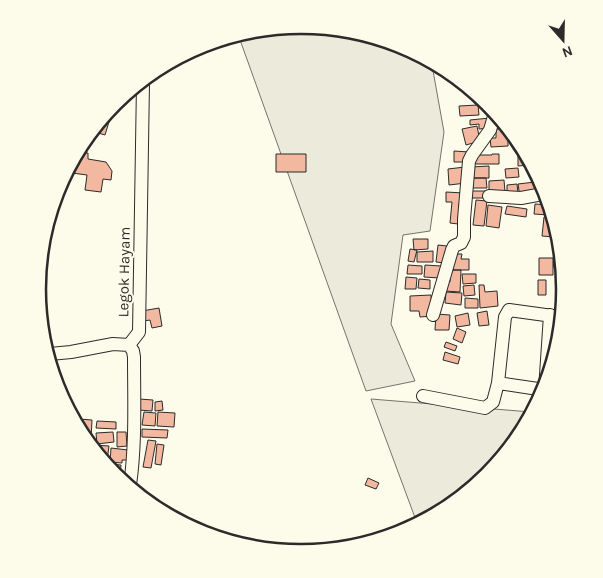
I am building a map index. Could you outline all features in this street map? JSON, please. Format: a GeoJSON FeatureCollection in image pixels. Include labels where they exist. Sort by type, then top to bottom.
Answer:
{"type":"FeatureCollection","features":[{"type":"Feature","properties":{"kind":"street","name":"Legok Hayam"},"geometry":{"type":"LineString","coordinates":[[129,345],[139,332],[143,89]]}},
{"type":"Feature","properties":{"kind":"street"},"geometry":{"type":"LineString","coordinates":[[433,315],[452,250],[454,246],[461,243],[464,237],[469,161],[490,130],[493,121]]}},
{"type":"Feature","properties":{"kind":"street"},"geometry":{"type":"LineString","coordinates":[[489,196],[521,198],[538,195]]}},
{"type":"Feature","properties":{"kind":"street"},"geometry":{"type":"LineString","coordinates":[[424,396],[485,408],[493,402],[498,383],[505,317],[509,310],[555,316],[552,340]]}},
{"type":"Feature","properties":{"kind":"street"},"geometry":{"type":"LineString","coordinates":[[55,354],[113,344],[129,345],[133,351],[134,429],[131,479]]}},
{"type":"Feature","properties":{"kind":"street"},"geometry":{"type":"LineString","coordinates":[[498,383],[536,389]]}},
{"type":"Feature","properties":{"kind":"shaded area"},"geometry":{"type":"Polygon","coordinates":[[[285,34],[335,36],[384,47],[433,71],[444,132],[430,231],[403,235],[391,324],[415,381],[366,391],[240,41],[285,34]]]}},
{"type":"Feature","properties":{"kind":"shaded area"},"geometry":{"type":"Polygon","coordinates":[[[371,399],[526,412],[504,444],[470,481],[457,492],[415,517],[371,399]]]}},
{"type":"Feature","properties":{"kind":"building"},"geometry":{"type":"Polygon","coordinates":[[[478,105],[479,115],[460,116],[459,106],[478,105]]]}},
{"type":"Feature","properties":{"kind":"building"},"geometry":{"type":"Polygon","coordinates":[[[490,118],[490,128],[479,129],[479,124],[470,125],[470,120],[490,118]]]}},
{"type":"Feature","properties":{"kind":"building"},"geometry":{"type":"Polygon","coordinates":[[[109,122],[105,135],[100,133],[109,122]]]}},
{"type":"Feature","properties":{"kind":"building"},"geometry":{"type":"Polygon","coordinates":[[[477,126],[480,141],[466,145],[462,129],[477,126]]]}},
{"type":"Feature","properties":{"kind":"building"},"geometry":{"type":"Polygon","coordinates":[[[496,129],[500,129],[509,141],[508,146],[491,147],[490,138],[496,138],[496,129]]]}},
{"type":"Feature","properties":{"kind":"building"},"geometry":{"type":"Polygon","coordinates":[[[454,151],[469,152],[469,162],[454,162],[454,151]]]}},
{"type":"Feature","properties":{"kind":"building"},"geometry":{"type":"Polygon","coordinates":[[[85,153],[88,153],[88,159],[106,162],[112,171],[111,180],[103,179],[101,192],[85,190],[87,175],[74,173],[85,153]]]}},
{"type":"Feature","properties":{"kind":"building"},"geometry":{"type":"Polygon","coordinates":[[[276,154],[306,154],[306,172],[276,172],[276,154]]]}},
{"type":"Feature","properties":{"kind":"building"},"geometry":{"type":"Polygon","coordinates":[[[499,154],[499,164],[474,164],[474,155],[499,154]]]}},
{"type":"Feature","properties":{"kind":"building"},"geometry":{"type":"Polygon","coordinates":[[[518,156],[520,156],[525,165],[518,166],[518,156]]]}},
{"type":"Feature","properties":{"kind":"building"},"geometry":{"type":"Polygon","coordinates":[[[489,166],[489,178],[471,178],[471,167],[489,166]]]}},
{"type":"Feature","properties":{"kind":"building"},"geometry":{"type":"Polygon","coordinates":[[[465,167],[466,183],[449,185],[448,169],[465,167]]]}},
{"type":"Feature","properties":{"kind":"building"},"geometry":{"type":"Polygon","coordinates":[[[518,168],[519,177],[506,178],[505,169],[518,168]]]}},
{"type":"Feature","properties":{"kind":"building"},"geometry":{"type":"Polygon","coordinates":[[[469,178],[486,178],[487,188],[469,188],[469,178]]]}},
{"type":"Feature","properties":{"kind":"building"},"geometry":{"type":"Polygon","coordinates":[[[504,180],[505,192],[489,193],[489,181],[504,180]]]}},
{"type":"Feature","properties":{"kind":"building"},"geometry":{"type":"Polygon","coordinates":[[[533,182],[536,195],[520,197],[518,184],[533,182]]]}},
{"type":"Feature","properties":{"kind":"building"},"geometry":{"type":"Polygon","coordinates":[[[517,184],[518,193],[507,194],[507,185],[517,184]]]}},
{"type":"Feature","properties":{"kind":"building"},"geometry":{"type":"Polygon","coordinates":[[[472,191],[486,191],[486,198],[472,198],[472,191]]]}},
{"type":"Feature","properties":{"kind":"building"},"geometry":{"type":"Polygon","coordinates":[[[446,192],[464,193],[463,204],[459,204],[458,224],[450,223],[452,202],[446,202],[446,192]]]}},
{"type":"Feature","properties":{"kind":"building"},"geometry":{"type":"Polygon","coordinates":[[[476,200],[487,201],[484,226],[473,225],[476,200]]]}},
{"type":"Feature","properties":{"kind":"building"},"geometry":{"type":"Polygon","coordinates":[[[535,204],[542,205],[545,215],[534,214],[535,204]]]}},
{"type":"Feature","properties":{"kind":"building"},"geometry":{"type":"Polygon","coordinates":[[[488,205],[502,207],[499,228],[486,226],[488,205]]]}},
{"type":"Feature","properties":{"kind":"building"},"geometry":{"type":"Polygon","coordinates":[[[507,206],[527,209],[526,217],[505,214],[507,206]]]}},
{"type":"Feature","properties":{"kind":"building"},"geometry":{"type":"Polygon","coordinates":[[[544,217],[546,217],[551,237],[542,236],[544,217]]]}},
{"type":"Feature","properties":{"kind":"building"},"geometry":{"type":"Polygon","coordinates":[[[413,239],[428,239],[428,249],[414,250],[413,239]]]}},
{"type":"Feature","properties":{"kind":"building"},"geometry":{"type":"Polygon","coordinates":[[[438,245],[447,246],[445,263],[436,262],[438,245]]]}},
{"type":"Feature","properties":{"kind":"building"},"geometry":{"type":"Polygon","coordinates":[[[410,249],[417,250],[414,262],[408,261],[410,249]]]}},
{"type":"Feature","properties":{"kind":"building"},"geometry":{"type":"Polygon","coordinates":[[[433,251],[433,262],[417,262],[417,252],[433,251]]]}},
{"type":"Feature","properties":{"kind":"building"},"geometry":{"type":"Polygon","coordinates":[[[454,254],[462,254],[461,259],[469,259],[469,270],[453,270],[454,254]]]}},
{"type":"Feature","properties":{"kind":"building"},"geometry":{"type":"Polygon","coordinates":[[[539,258],[553,258],[553,275],[539,275],[539,258]]]}},
{"type":"Feature","properties":{"kind":"building"},"geometry":{"type":"Polygon","coordinates":[[[408,265],[422,266],[422,274],[407,274],[408,265]]]}},
{"type":"Feature","properties":{"kind":"building"},"geometry":{"type":"Polygon","coordinates":[[[425,265],[441,266],[440,278],[424,277],[425,265]]]}},
{"type":"Feature","properties":{"kind":"building"},"geometry":{"type":"Polygon","coordinates":[[[450,270],[461,270],[460,292],[445,291],[445,282],[450,282],[450,270]]]}},
{"type":"Feature","properties":{"kind":"building"},"geometry":{"type":"Polygon","coordinates":[[[462,274],[476,274],[476,283],[463,284],[462,274]]]}},
{"type":"Feature","properties":{"kind":"building"},"geometry":{"type":"Polygon","coordinates":[[[406,277],[417,278],[416,289],[405,289],[406,277]]]}},
{"type":"Feature","properties":{"kind":"building"},"geometry":{"type":"Polygon","coordinates":[[[419,279],[430,280],[430,289],[418,288],[419,279]]]}},
{"type":"Feature","properties":{"kind":"building"},"geometry":{"type":"Polygon","coordinates":[[[538,280],[546,280],[546,295],[538,295],[538,280]]]}},
{"type":"Feature","properties":{"kind":"building"},"geometry":{"type":"Polygon","coordinates":[[[474,285],[475,295],[464,296],[463,286],[474,285]]]}},
{"type":"Feature","properties":{"kind":"building"},"geometry":{"type":"Polygon","coordinates":[[[479,285],[484,285],[485,292],[497,291],[498,306],[480,308],[479,285]]]}},
{"type":"Feature","properties":{"kind":"building"},"geometry":{"type":"Polygon","coordinates":[[[446,292],[462,293],[461,305],[445,303],[446,292]]]}},
{"type":"Feature","properties":{"kind":"building"},"geometry":{"type":"Polygon","coordinates":[[[431,295],[432,316],[420,317],[419,311],[410,311],[410,296],[431,295]]]}},
{"type":"Feature","properties":{"kind":"building"},"geometry":{"type":"Polygon","coordinates":[[[465,298],[478,299],[478,308],[465,308],[465,298]]]}},
{"type":"Feature","properties":{"kind":"building"},"geometry":{"type":"Polygon","coordinates":[[[159,308],[162,326],[152,328],[150,320],[144,321],[142,311],[159,308]]]}},
{"type":"Feature","properties":{"kind":"building"},"geometry":{"type":"Polygon","coordinates":[[[487,311],[489,325],[479,326],[477,313],[487,311]]]}},
{"type":"Feature","properties":{"kind":"building"},"geometry":{"type":"Polygon","coordinates":[[[468,313],[470,325],[457,327],[455,316],[468,313]]]}},
{"type":"Feature","properties":{"kind":"building"},"geometry":{"type":"Polygon","coordinates":[[[436,314],[450,315],[449,330],[435,330],[436,314]]]}},
{"type":"Feature","properties":{"kind":"building"},"geometry":{"type":"Polygon","coordinates":[[[457,328],[466,332],[462,343],[453,339],[457,328]]]}},
{"type":"Feature","properties":{"kind":"building"},"geometry":{"type":"Polygon","coordinates":[[[446,342],[457,346],[455,351],[444,347],[446,342]]]}},
{"type":"Feature","properties":{"kind":"building"},"geometry":{"type":"Polygon","coordinates":[[[445,352],[460,357],[458,364],[443,360],[445,352]]]}},
{"type":"Feature","properties":{"kind":"building"},"geometry":{"type":"Polygon","coordinates":[[[139,399],[153,400],[152,411],[138,410],[139,399]]]}},
{"type":"Feature","properties":{"kind":"building"},"geometry":{"type":"Polygon","coordinates":[[[162,401],[163,410],[155,411],[155,402],[162,401]]]}},
{"type":"Feature","properties":{"kind":"building"},"geometry":{"type":"Polygon","coordinates":[[[144,412],[156,413],[155,426],[142,425],[144,412]]]}},
{"type":"Feature","properties":{"kind":"building"},"geometry":{"type":"Polygon","coordinates":[[[158,412],[175,413],[174,427],[157,426],[158,412]]]}},
{"type":"Feature","properties":{"kind":"building"},"geometry":{"type":"Polygon","coordinates":[[[81,419],[92,420],[91,434],[81,419]]]}},
{"type":"Feature","properties":{"kind":"building"},"geometry":{"type":"Polygon","coordinates":[[[97,421],[116,422],[116,429],[96,428],[97,421]]]}},
{"type":"Feature","properties":{"kind":"building"},"geometry":{"type":"Polygon","coordinates":[[[142,429],[168,430],[167,438],[142,437],[142,429]]]}},
{"type":"Feature","properties":{"kind":"building"},"geometry":{"type":"Polygon","coordinates":[[[113,432],[114,442],[99,444],[96,433],[113,432]]]}},
{"type":"Feature","properties":{"kind":"building"},"geometry":{"type":"Polygon","coordinates":[[[117,432],[126,432],[127,446],[117,447],[117,432]]]}},
{"type":"Feature","properties":{"kind":"building"},"geometry":{"type":"Polygon","coordinates":[[[148,440],[156,441],[151,468],[143,467],[148,440]]]}},
{"type":"Feature","properties":{"kind":"building"},"geometry":{"type":"Polygon","coordinates":[[[157,444],[164,445],[161,465],[155,464],[157,444]]]}},
{"type":"Feature","properties":{"kind":"building"},"geometry":{"type":"Polygon","coordinates":[[[100,445],[109,446],[108,454],[100,445]]]}},
{"type":"Feature","properties":{"kind":"building"},"geometry":{"type":"Polygon","coordinates":[[[111,448],[128,450],[127,460],[122,460],[122,463],[115,462],[110,457],[111,448]]]}},
{"type":"Feature","properties":{"kind":"building"},"geometry":{"type":"Polygon","coordinates":[[[368,478],[379,483],[376,489],[365,485],[368,478]]]}}]}
